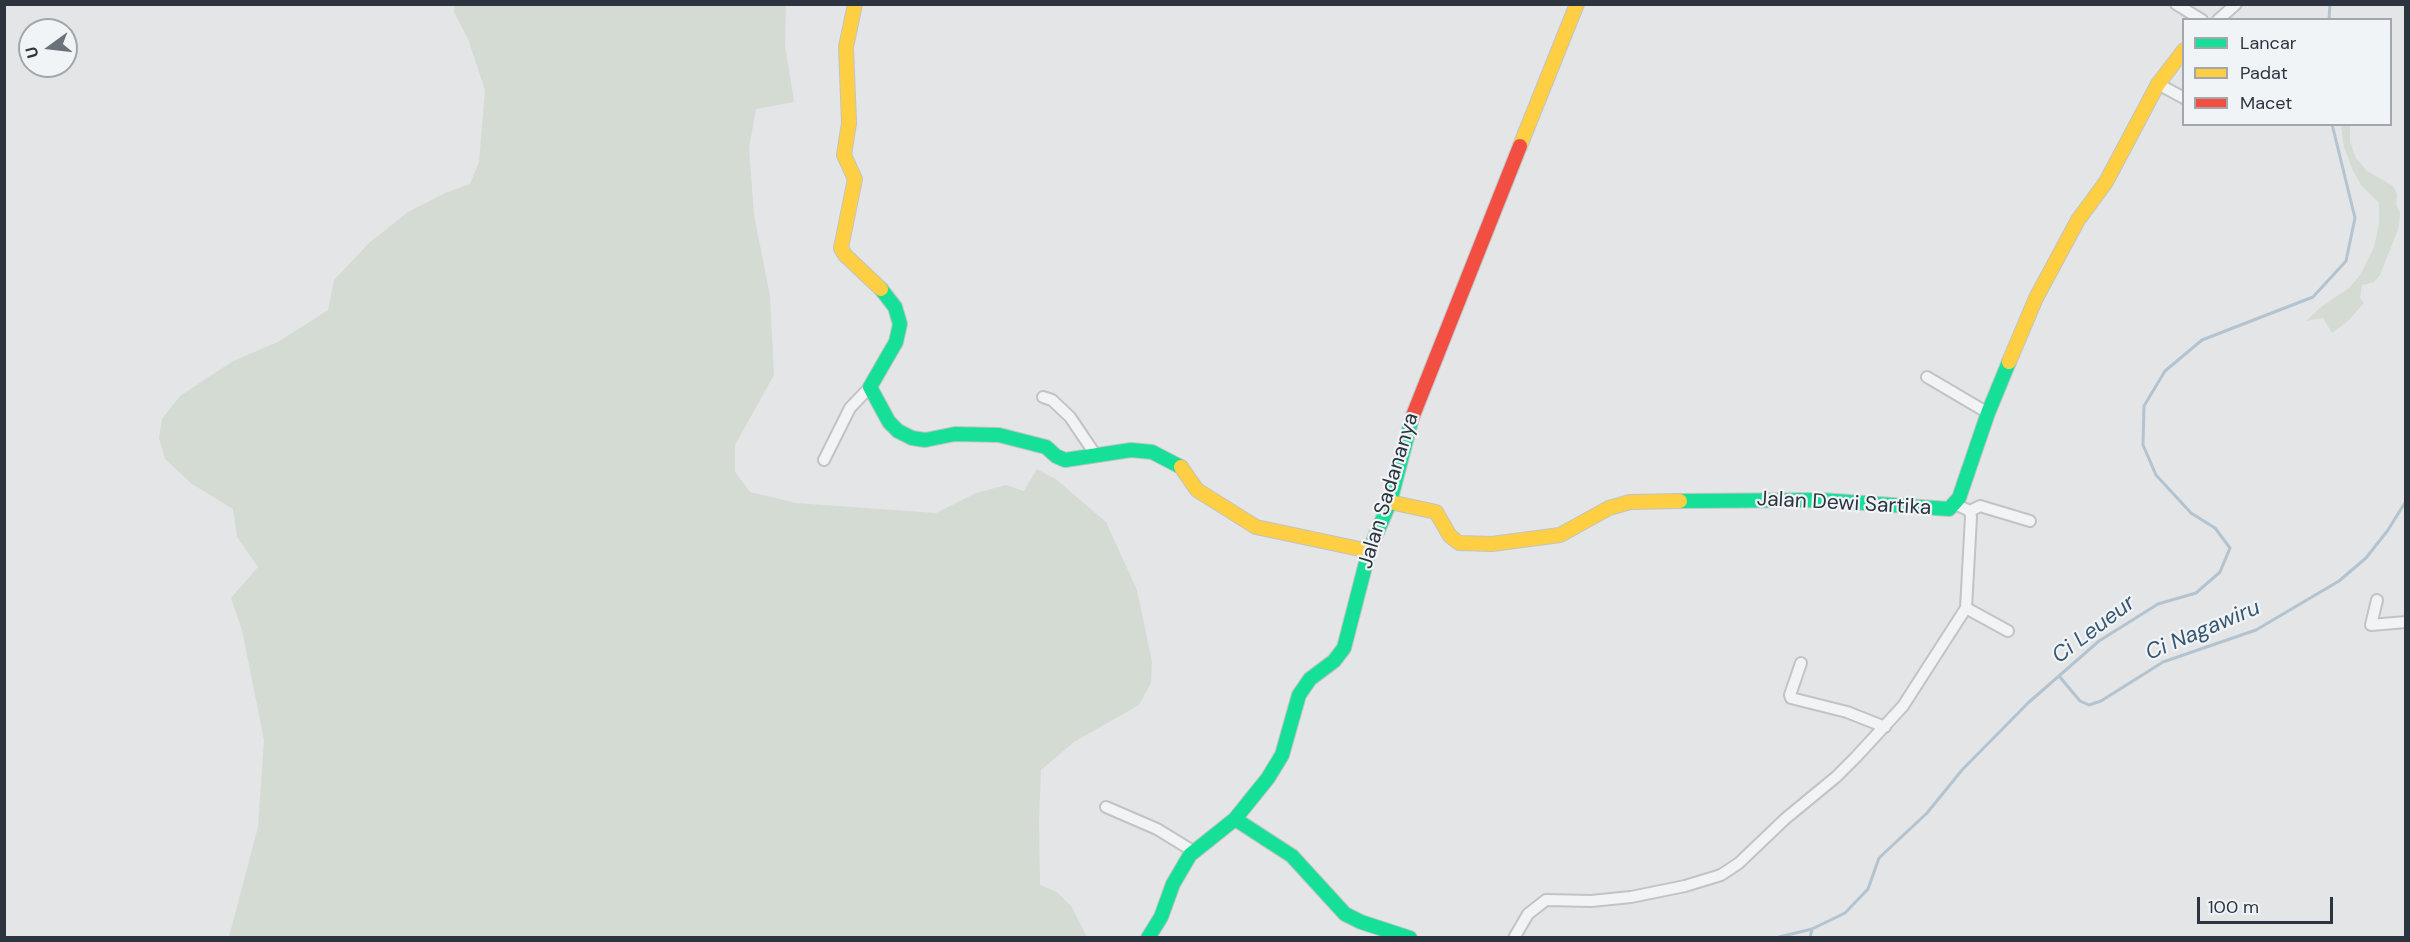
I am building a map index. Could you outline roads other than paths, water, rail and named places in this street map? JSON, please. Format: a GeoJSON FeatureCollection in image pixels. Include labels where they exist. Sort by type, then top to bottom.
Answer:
{"type":"FeatureCollection","features":[{"type":"Feature","properties":{"kind":"street"},"geometry":{"type":"LineString","coordinates":[[824,460],[850,408],[870,387],[891,352],[900,324],[888,296],[845,255],[841,248],[855,179],[844,154],[849,123],[846,47],[855,4]]}},
{"type":"Feature","properties":{"kind":"street","name":"Jalan Sadananya"},"geometry":{"type":"LineString","coordinates":[[1148,938],[1161,917],[1181,869],[1193,851],[1235,819],[1268,778],[1282,755],[1292,714],[1305,686],[1310,679],[1334,661],[1344,648],[1369,551],[1390,502],[1415,408],[1577,4]]}},
{"type":"Feature","properties":{"kind":"street"},"geometry":{"type":"LineString","coordinates":[[2176,4],[2199,18]]}},
{"type":"Feature","properties":{"kind":"street"},"geometry":{"type":"LineString","coordinates":[[2220,18],[2236,4]]}},
{"type":"Feature","properties":{"kind":"street","name":"Jalan Dewi Sartika"},"geometry":{"type":"LineString","coordinates":[[1390,502],[1436,512],[1450,536],[1459,543],[1492,544],[1560,535],[1608,508],[1630,502],[1743,499],[1821,500],[1949,509],[1957,505],[1988,413],[2042,287],[2078,220],[2106,182],[2158,84],[2182,53]]}},
{"type":"Feature","properties":{"kind":"street"},"geometry":{"type":"LineString","coordinates":[[2158,84],[2182,97]]}},
{"type":"Feature","properties":{"kind":"street"},"geometry":{"type":"LineString","coordinates":[[1927,376],[1988,413]]}},
{"type":"Feature","properties":{"kind":"street"},"geometry":{"type":"LineString","coordinates":[[870,387],[889,422],[898,431],[912,438],[925,440],[955,434],[999,435],[1047,447],[1056,456],[1065,460],[1131,450],[1152,452],[1182,467],[1197,490],[1256,527],[1369,551]]}},
{"type":"Feature","properties":{"kind":"street"},"geometry":{"type":"LineString","coordinates":[[1043,397],[1052,400],[1070,417],[1095,454]]}},
{"type":"Feature","properties":{"kind":"street"},"geometry":{"type":"LineString","coordinates":[[1957,505],[1970,511]]}},
{"type":"Feature","properties":{"kind":"street"},"geometry":{"type":"LineString","coordinates":[[1970,511],[1980,506],[2030,521]]}},
{"type":"Feature","properties":{"kind":"street"},"geometry":{"type":"LineString","coordinates":[[1514,938],[1528,914],[1546,900],[1591,901],[1631,897],[1685,886],[1721,875],[1740,863],[1785,819],[1836,777],[1903,706],[1966,608],[1970,511]]}},
{"type":"Feature","properties":{"kind":"street"},"geometry":{"type":"LineString","coordinates":[[2377,600],[2371,625],[2406,622]]}},
{"type":"Feature","properties":{"kind":"street"},"geometry":{"type":"LineString","coordinates":[[1966,608],[2008,631]]}},
{"type":"Feature","properties":{"kind":"street"},"geometry":{"type":"LineString","coordinates":[[1802,663],[1790,695],[1791,698],[1847,712],[1885,727]]}},
{"type":"Feature","properties":{"kind":"street"},"geometry":{"type":"LineString","coordinates":[[1106,807],[1157,829],[1193,851]]}},
{"type":"Feature","properties":{"kind":"street"},"geometry":{"type":"LineString","coordinates":[[1235,819],[1292,856],[1345,914],[1361,922],[1410,938]]}},
{"type":"Feature","properties":{"kind":"waterway","name":"Ci Leueur"},"geometry":{"type":"LineString","coordinates":[[2329,18],[2330,4]]}},
{"type":"Feature","properties":{"kind":"waterway","name":"Ci Leueur"},"geometry":{"type":"LineString","coordinates":[[1775,938],[1812,929],[1845,913],[1868,889],[1879,858],[1927,813],[1962,770],[2028,703],[2099,641],[2158,604],[2196,593],[2220,572],[2230,548],[2215,528],[2191,513],[2156,475],[2143,445],[2144,406],[2165,371],[2202,340],[2313,297],[2346,261],[2355,218],[2332,126]]}},
{"type":"Feature","properties":{"kind":"waterway","name":"Ci Nagawiru"},"geometry":{"type":"LineString","coordinates":[[2059,676],[2080,701],[2089,705],[2101,701],[2163,662],[2256,630],[2339,581],[2366,558],[2388,530],[2406,501]]}},
{"type":"Feature","properties":{"kind":"waterway","name":"Ci Leueur"},"geometry":{"type":"LineString","coordinates":[[1810,938],[1812,929]]}}]}
